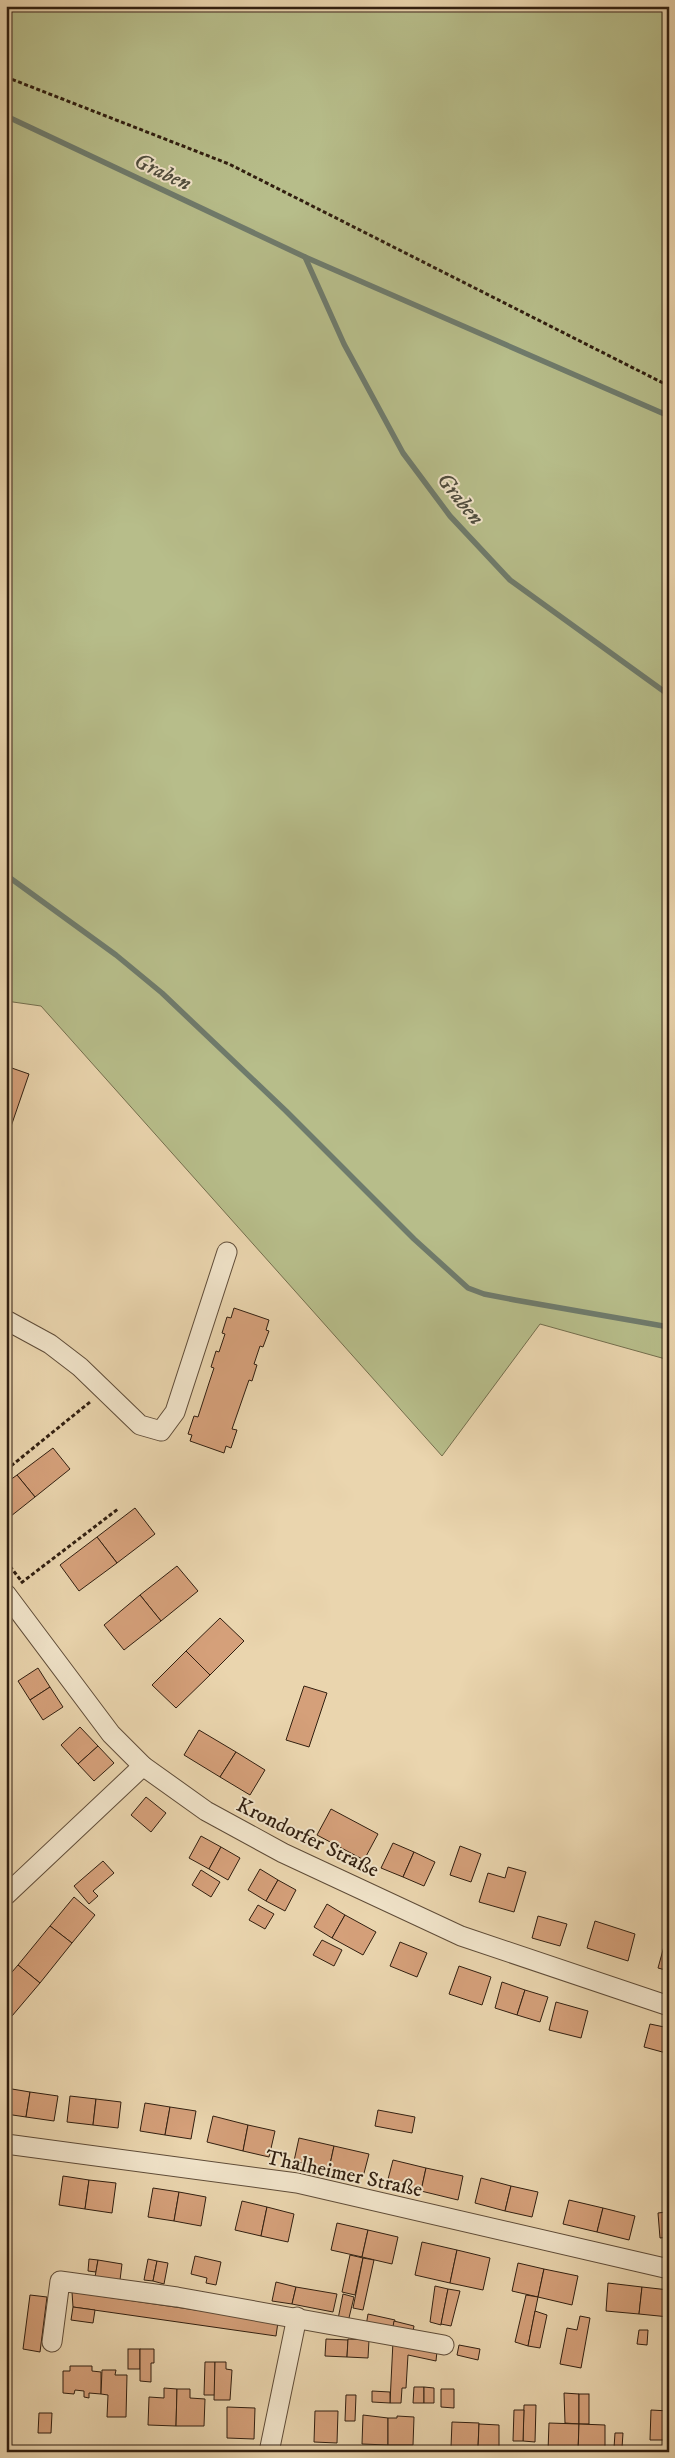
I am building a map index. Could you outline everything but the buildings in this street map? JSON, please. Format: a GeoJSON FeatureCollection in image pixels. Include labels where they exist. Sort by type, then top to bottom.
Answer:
{"type":"FeatureCollection","features":[{"type":"Feature","properties":{"kind":"street"},"geometry":{"type":"LineString","coordinates":[[6,1320],[50,1344],[80,1367],[140,1425],[161,1431],[175,1412],[227,1252]]}},
{"type":"Feature","properties":{"kind":"street","name":"Krondorfer Straße"},"geometry":{"type":"LineString","coordinates":[[6,1594],[97,1718],[143,1766],[206,1811],[283,1853],[461,1936],[669,2006]]}},
{"type":"Feature","properties":{"kind":"street"},"geometry":{"type":"LineString","coordinates":[[6,1895],[143,1766]]}},
{"type":"Feature","properties":{"kind":"street","name":"Thalheimer Straße"},"geometry":{"type":"LineString","coordinates":[[6,2144],[298,2183],[669,2269]]}},
{"type":"Feature","properties":{"kind":"street"},"geometry":{"type":"LineString","coordinates":[[52,2342],[60,2281],[177,2297],[297,2317],[444,2345]]}},
{"type":"Feature","properties":{"kind":"street"},"geometry":{"type":"LineString","coordinates":[[269,2452],[297,2317]]}},
{"type":"Feature","properties":{"kind":"path"},"geometry":{"type":"LineString","coordinates":[[6,76],[229,164],[669,386]]}},
{"type":"Feature","properties":{"kind":"path"},"geometry":{"type":"LineString","coordinates":[[6,1470],[104,1391]]}},
{"type":"Feature","properties":{"kind":"path"},"geometry":{"type":"LineString","coordinates":[[6,1594],[118,1509]]}},
{"type":"Feature","properties":{"kind":"path"},"geometry":{"type":"LineString","coordinates":[[6,1561],[22,1582]]}},
{"type":"Feature","properties":{"kind":"green space"},"geometry":{"type":"Polygon","coordinates":[[[6,6],[669,6],[669,1360],[540,1324],[442,1456],[41,1006],[6,1001],[6,6]]]}},
{"type":"Feature","properties":{"kind":"waterway","name":"Graben"},"geometry":{"type":"LineString","coordinates":[[6,116],[305,257],[669,416]]}},
{"type":"Feature","properties":{"kind":"waterway","name":"Graben"},"geometry":{"type":"LineString","coordinates":[[305,257],[344,344],[403,453],[450,516],[510,580],[669,695]]}},
{"type":"Feature","properties":{"kind":"waterway"},"geometry":{"type":"LineString","coordinates":[[6,875],[116,955],[162,993],[286,1111],[414,1239],[468,1288],[484,1294],[669,1327]]}}]}
